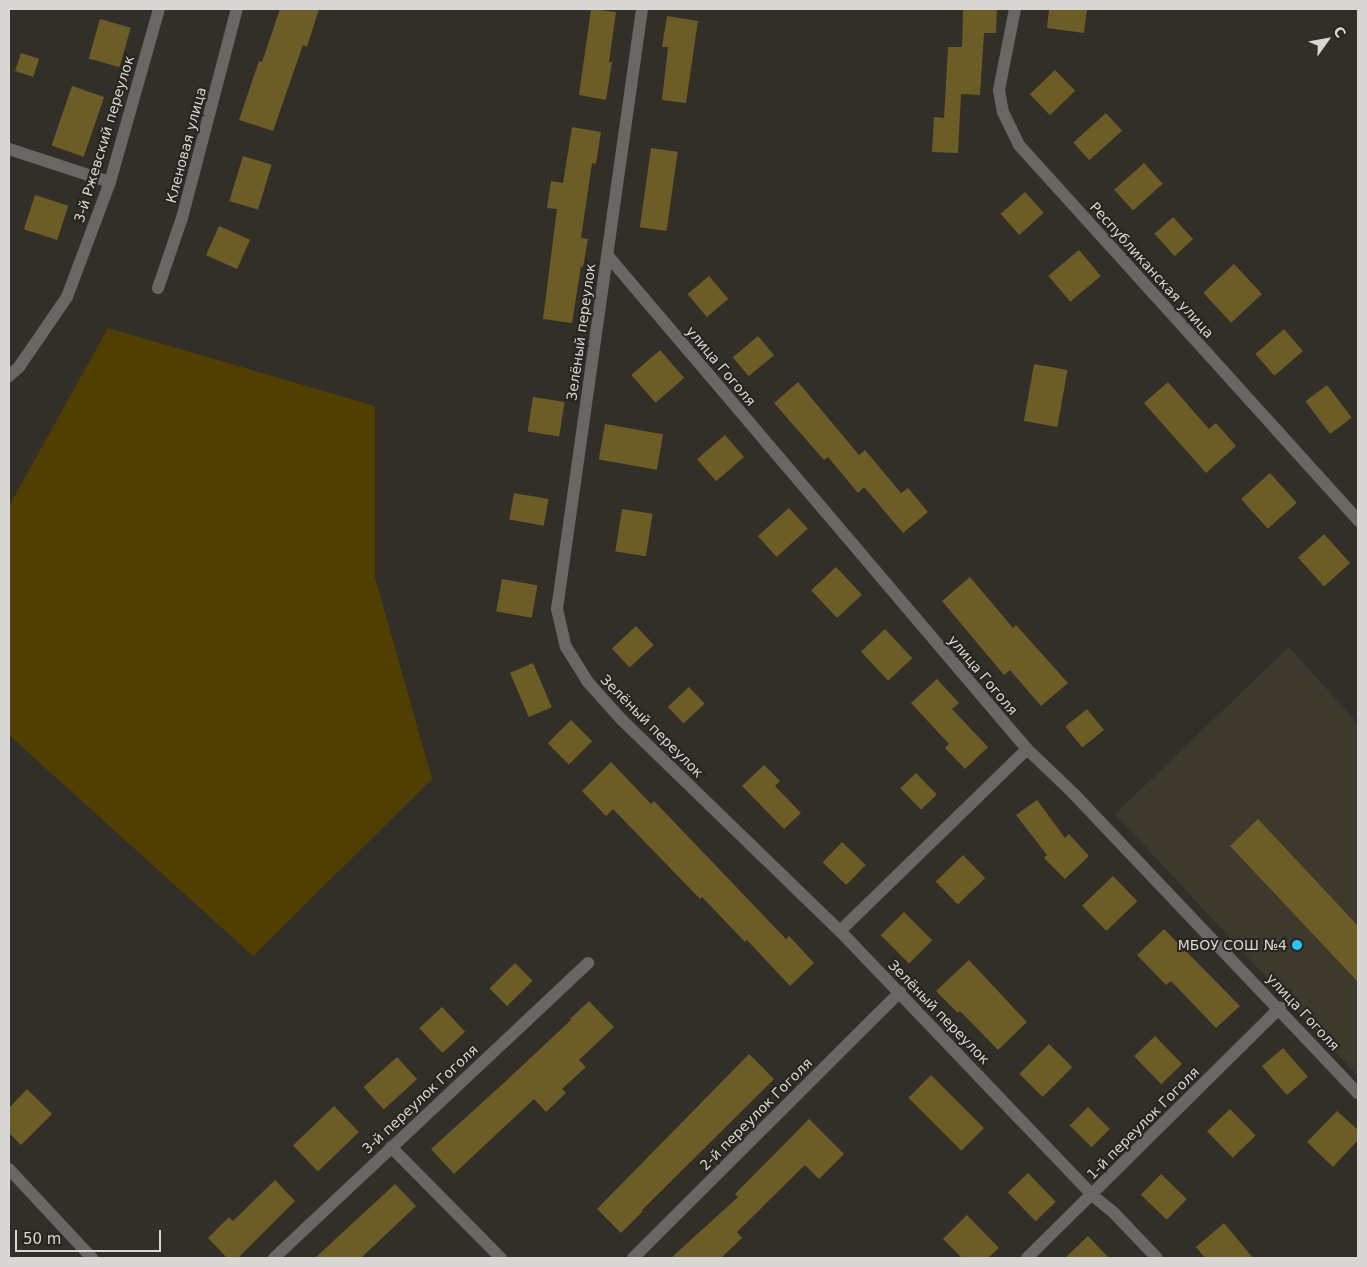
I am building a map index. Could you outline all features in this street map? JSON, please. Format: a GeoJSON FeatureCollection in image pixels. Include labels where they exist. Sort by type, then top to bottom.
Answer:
{"type":"FeatureCollection","features":[{"type":"Feature","properties":{"kind":"street","name":"3-й Ржевский переулок"},"geometry":{"type":"LineString","coordinates":[[9,376],[19,367],[67,297],[110,182],[159,9]]}},
{"type":"Feature","properties":{"kind":"street","name":"Кленовая улица"},"geometry":{"type":"LineString","coordinates":[[158,288],[182,218],[238,9]]}},
{"type":"Feature","properties":{"kind":"street","name":"Зелёный переулок"},"geometry":{"type":"LineString","coordinates":[[642,9],[557,609],[566,647],[587,681],[622,720],[840,931],[1092,1195],[1114,1213],[1157,1258]]}},
{"type":"Feature","properties":{"kind":"street","name":"Республиканская улица"},"geometry":{"type":"LineString","coordinates":[[1015,9],[999,90],[1003,112],[1019,145],[1358,520]]}},
{"type":"Feature","properties":{"kind":"street"},"geometry":{"type":"LineString","coordinates":[[9,149],[110,182]]}},
{"type":"Feature","properties":{"kind":"street","name":"улица Гоголя"},"geometry":{"type":"LineString","coordinates":[[608,256],[1026,749],[1073,793],[1280,1008],[1358,1093]]}},
{"type":"Feature","properties":{"kind":"street"},"geometry":{"type":"LineString","coordinates":[[840,931],[1026,749]]}},
{"type":"Feature","properties":{"kind":"street","name":"3-й переулок Гоголя"},"geometry":{"type":"LineString","coordinates":[[274,1258],[588,963]]}},
{"type":"Feature","properties":{"kind":"street","name":"2-й переулок Гоголя"},"geometry":{"type":"LineString","coordinates":[[633,1258],[900,992]]}},
{"type":"Feature","properties":{"kind":"street","name":"1-й переулок Гоголя"},"geometry":{"type":"LineString","coordinates":[[1027,1258],[1280,1008]]}},
{"type":"Feature","properties":{"kind":"street"},"geometry":{"type":"LineString","coordinates":[[391,1147],[501,1258]]}},
{"type":"Feature","properties":{"kind":"street"},"geometry":{"type":"LineString","coordinates":[[9,1169],[92,1258]]}},
{"type":"Feature","properties":{"kind":"shaded area"},"geometry":{"type":"Polygon","coordinates":[[[108,328],[375,406],[375,577],[432,779],[253,956],[9,735],[9,506],[108,328]]]}},
{"type":"Feature","properties":{"kind":"shaded area","name":"МБОУ СОШ №4"},"geometry":{"type":"Polygon","coordinates":[[[1289,647],[1358,724],[1358,1076],[1115,814],[1289,647]]]}},
{"type":"Feature","properties":{"kind":"building"},"geometry":{"type":"Polygon","coordinates":[[[280,9],[319,9],[307,47],[303,45],[273,131],[239,120],[259,61],[262,62],[280,9]]]}},
{"type":"Feature","properties":{"kind":"building"},"geometry":{"type":"Polygon","coordinates":[[[591,9],[616,12],[609,62],[612,62],[606,100],[579,95],[591,9]]]}},
{"type":"Feature","properties":{"kind":"building"},"geometry":{"type":"Polygon","coordinates":[[[963,9],[997,9],[996,33],[984,33],[980,95],[961,94],[958,153],[932,152],[934,117],[944,118],[948,47],[962,47],[963,9]]]}},
{"type":"Feature","properties":{"kind":"building"},"geometry":{"type":"Polygon","coordinates":[[[1049,9],[1087,9],[1084,33],[1047,28],[1049,9]]]}},
{"type":"Feature","properties":{"kind":"building"},"geometry":{"type":"Polygon","coordinates":[[[667,16],[698,21],[686,103],[662,100],[668,47],[662,47],[667,16]]]}},
{"type":"Feature","properties":{"kind":"building"},"geometry":{"type":"Polygon","coordinates":[[[100,19],[131,28],[119,67],[89,58],[100,19]]]}},
{"type":"Feature","properties":{"kind":"building"},"geometry":{"type":"Polygon","coordinates":[[[21,53],[39,59],[33,77],[15,71],[21,53]]]}},
{"type":"Feature","properties":{"kind":"building"},"geometry":{"type":"Polygon","coordinates":[[[1055,70],[1075,91],[1050,115],[1030,94],[1055,70]]]}},
{"type":"Feature","properties":{"kind":"building"},"geometry":{"type":"Polygon","coordinates":[[[72,86],[104,97],[84,157],[51,146],[72,86]]]}},
{"type":"Feature","properties":{"kind":"building"},"geometry":{"type":"Polygon","coordinates":[[[1106,113],[1122,131],[1089,160],[1073,142],[1106,113]]]}},
{"type":"Feature","properties":{"kind":"building"},"geometry":{"type":"Polygon","coordinates":[[[572,127],[601,132],[596,164],[592,163],[581,238],[588,239],[583,267],[581,266],[572,323],[543,319],[557,209],[547,208],[551,181],[563,183],[572,127]]]}},
{"type":"Feature","properties":{"kind":"building"},"geometry":{"type":"Polygon","coordinates":[[[651,148],[678,152],[667,231],[640,227],[651,148]]]}},
{"type":"Feature","properties":{"kind":"building"},"geometry":{"type":"Polygon","coordinates":[[[243,156],[272,165],[258,210],[229,201],[243,156]]]}},
{"type":"Feature","properties":{"kind":"building"},"geometry":{"type":"Polygon","coordinates":[[[1144,163],[1163,184],[1133,211],[1114,190],[1144,163]]]}},
{"type":"Feature","properties":{"kind":"building"},"geometry":{"type":"Polygon","coordinates":[[[1025,192],[1044,213],[1019,235],[1000,214],[1025,192]]]}},
{"type":"Feature","properties":{"kind":"building"},"geometry":{"type":"Polygon","coordinates":[[[35,195],[68,206],[57,240],[24,229],[35,195]]]}},
{"type":"Feature","properties":{"kind":"building"},"geometry":{"type":"Polygon","coordinates":[[[1173,217],[1193,239],[1174,256],[1154,234],[1173,217]]]}},
{"type":"Feature","properties":{"kind":"building"},"geometry":{"type":"Polygon","coordinates":[[[219,226],[250,240],[237,269],[206,255],[219,226]]]}},
{"type":"Feature","properties":{"kind":"building"},"geometry":{"type":"Polygon","coordinates":[[[1079,250],[1101,276],[1070,302],[1048,276],[1079,250]]]}},
{"type":"Feature","properties":{"kind":"building"},"geometry":{"type":"Polygon","coordinates":[[[1234,264],[1262,294],[1231,323],[1203,293],[1234,264]]]}},
{"type":"Feature","properties":{"kind":"building"},"geometry":{"type":"Polygon","coordinates":[[[709,276],[728,299],[707,317],[688,294],[709,276]]]}},
{"type":"Feature","properties":{"kind":"building"},"geometry":{"type":"Polygon","coordinates":[[[1284,329],[1303,351],[1274,376],[1255,354],[1284,329]]]}},
{"type":"Feature","properties":{"kind":"building"},"geometry":{"type":"Polygon","coordinates":[[[758,336],[774,355],[749,376],[733,357],[758,336]]]}},
{"type":"Feature","properties":{"kind":"building"},"geometry":{"type":"Polygon","coordinates":[[[660,350],[684,378],[656,403],[631,375],[660,350]]]}},
{"type":"Feature","properties":{"kind":"building"},"geometry":{"type":"Polygon","coordinates":[[[1034,364],[1067,370],[1057,427],[1024,421],[1034,364]]]}},
{"type":"Feature","properties":{"kind":"building"},"geometry":{"type":"Polygon","coordinates":[[[798,382],[859,455],[865,450],[901,493],[908,488],[928,512],[903,533],[864,487],[858,493],[828,457],[824,460],[774,403],[798,382]]]}},
{"type":"Feature","properties":{"kind":"building"},"geometry":{"type":"Polygon","coordinates":[[[1168,382],[1209,429],[1216,423],[1236,446],[1206,473],[1144,403],[1168,382]]]}},
{"type":"Feature","properties":{"kind":"building"},"geometry":{"type":"Polygon","coordinates":[[[1327,385],[1352,418],[1330,434],[1305,401],[1327,385]]]}},
{"type":"Feature","properties":{"kind":"building"},"geometry":{"type":"Polygon","coordinates":[[[533,397],[565,402],[559,437],[528,432],[533,397]]]}},
{"type":"Feature","properties":{"kind":"building"},"geometry":{"type":"Polygon","coordinates":[[[605,424],[663,434],[657,470],[599,459],[605,424]]]}},
{"type":"Feature","properties":{"kind":"building"},"geometry":{"type":"Polygon","coordinates":[[[725,435],[744,457],[716,481],[697,459],[725,435]]]}},
{"type":"Feature","properties":{"kind":"building"},"geometry":{"type":"Polygon","coordinates":[[[1270,473],[1297,503],[1268,529],[1241,499],[1270,473]]]}},
{"type":"Feature","properties":{"kind":"building"},"geometry":{"type":"Polygon","coordinates":[[[514,493],[548,499],[544,526],[509,520],[514,493]]]}},
{"type":"Feature","properties":{"kind":"building"},"geometry":{"type":"Polygon","coordinates":[[[789,508],[808,529],[777,557],[758,536],[789,508]]]}},
{"type":"Feature","properties":{"kind":"building"},"geometry":{"type":"Polygon","coordinates":[[[622,509],[653,514],[646,556],[615,551],[622,509]]]}},
{"type":"Feature","properties":{"kind":"building"},"geometry":{"type":"Polygon","coordinates":[[[1324,534],[1350,563],[1324,586],[1298,557],[1324,534]]]}},
{"type":"Feature","properties":{"kind":"building"},"geometry":{"type":"Polygon","coordinates":[[[836,567],[862,595],[837,618],[811,590],[836,567]]]}},
{"type":"Feature","properties":{"kind":"building"},"geometry":{"type":"Polygon","coordinates":[[[970,577],[1013,628],[1016,625],[1068,683],[1041,706],[1010,670],[1004,675],[942,601],[970,577]]]}},
{"type":"Feature","properties":{"kind":"building"},"geometry":{"type":"Polygon","coordinates":[[[502,579],[537,585],[532,618],[496,611],[502,579]]]}},
{"type":"Feature","properties":{"kind":"building"},"geometry":{"type":"Polygon","coordinates":[[[636,626],[654,645],[630,668],[612,649],[636,626]]]}},
{"type":"Feature","properties":{"kind":"building"},"geometry":{"type":"Polygon","coordinates":[[[885,629],[912,658],[888,681],[861,652],[885,629]]]}},
{"type":"Feature","properties":{"kind":"building"},"geometry":{"type":"Polygon","coordinates":[[[533,663],[552,707],[529,717],[510,673],[533,663]]]}},
{"type":"Feature","properties":{"kind":"building"},"geometry":{"type":"Polygon","coordinates":[[[937,679],[959,703],[952,709],[988,747],[965,769],[945,748],[949,744],[911,703],[937,679]]]}},
{"type":"Feature","properties":{"kind":"building"},"geometry":{"type":"Polygon","coordinates":[[[689,687],[705,704],[683,724],[668,707],[689,687]]]}},
{"type":"Feature","properties":{"kind":"building"},"geometry":{"type":"Polygon","coordinates":[[[1087,709],[1104,730],[1082,748],[1065,727],[1087,709]]]}},
{"type":"Feature","properties":{"kind":"building"},"geometry":{"type":"Polygon","coordinates":[[[571,720],[592,741],[569,765],[548,743],[571,720]]]}},
{"type":"Feature","properties":{"kind":"building"},"geometry":{"type":"Polygon","coordinates":[[[611,762],[651,804],[654,801],[786,939],[789,936],[814,963],[790,986],[747,940],[745,942],[702,897],[700,899],[613,809],[606,816],[582,791],[611,762]]]}},
{"type":"Feature","properties":{"kind":"building"},"geometry":{"type":"Polygon","coordinates":[[[764,765],[780,781],[775,786],[801,813],[784,829],[742,786],[764,765]]]}},
{"type":"Feature","properties":{"kind":"building"},"geometry":{"type":"Polygon","coordinates":[[[916,773],[937,795],[921,810],[900,788],[916,773]]]}},
{"type":"Feature","properties":{"kind":"building"},"geometry":{"type":"Polygon","coordinates":[[[1037,800],[1065,838],[1069,834],[1089,856],[1065,879],[1044,858],[1047,855],[1016,815],[1037,800]]]}},
{"type":"Feature","properties":{"kind":"building"},"geometry":{"type":"Polygon","coordinates":[[[1258,819],[1358,926],[1358,982],[1230,846],[1258,819]]]}},
{"type":"Feature","properties":{"kind":"building"},"geometry":{"type":"Polygon","coordinates":[[[842,842],[866,865],[846,885],[823,862],[842,842]]]}},
{"type":"Feature","properties":{"kind":"building"},"geometry":{"type":"Polygon","coordinates":[[[963,855],[985,878],[958,904],[936,881],[963,855]]]}},
{"type":"Feature","properties":{"kind":"building"},"geometry":{"type":"Polygon","coordinates":[[[1113,876],[1137,901],[1106,931],[1082,906],[1113,876]]]}},
{"type":"Feature","properties":{"kind":"building"},"geometry":{"type":"Polygon","coordinates":[[[904,912],[932,940],[909,964],[881,935],[904,912]]]}},
{"type":"Feature","properties":{"kind":"building"},"geometry":{"type":"Polygon","coordinates":[[[1164,929],[1240,1006],[1216,1028],[1171,981],[1166,985],[1137,955],[1164,929]]]}},
{"type":"Feature","properties":{"kind":"building"},"geometry":{"type":"Polygon","coordinates":[[[969,960],[1027,1022],[998,1050],[960,1011],[958,1013],[936,991],[969,960]]]}},
{"type":"Feature","properties":{"kind":"building"},"geometry":{"type":"Polygon","coordinates":[[[515,963],[533,981],[507,1006],[490,988],[515,963]]]}},
{"type":"Feature","properties":{"kind":"building"},"geometry":{"type":"Polygon","coordinates":[[[589,1001],[614,1027],[579,1060],[586,1067],[562,1089],[566,1093],[546,1112],[534,1099],[454,1174],[431,1149],[506,1081],[589,1001]]]}},
{"type":"Feature","properties":{"kind":"building"},"geometry":{"type":"Polygon","coordinates":[[[442,1007],[465,1032],[443,1053],[419,1028],[442,1007]]]}},
{"type":"Feature","properties":{"kind":"building"},"geometry":{"type":"Polygon","coordinates":[[[1155,1036],[1182,1064],[1161,1084],[1134,1056],[1155,1036]]]}},
{"type":"Feature","properties":{"kind":"building"},"geometry":{"type":"Polygon","coordinates":[[[1049,1044],[1072,1067],[1043,1097],[1019,1074],[1049,1044]]]}},
{"type":"Feature","properties":{"kind":"building"},"geometry":{"type":"Polygon","coordinates":[[[1283,1048],[1308,1077],[1287,1095],[1262,1066],[1283,1048]]]}},
{"type":"Feature","properties":{"kind":"building"},"geometry":{"type":"Polygon","coordinates":[[[749,1054],[774,1079],[621,1233],[597,1209],[749,1054]]]}},
{"type":"Feature","properties":{"kind":"building"},"geometry":{"type":"Polygon","coordinates":[[[397,1057],[417,1079],[384,1109],[364,1087],[397,1057]]]}},
{"type":"Feature","properties":{"kind":"building"},"geometry":{"type":"Polygon","coordinates":[[[931,1075],[984,1128],[961,1151],[908,1098],[931,1075]]]}},
{"type":"Feature","properties":{"kind":"building"},"geometry":{"type":"Polygon","coordinates":[[[27,1089],[52,1114],[21,1145],[9,1133],[9,1108],[27,1089]]]}},
{"type":"Feature","properties":{"kind":"building"},"geometry":{"type":"Polygon","coordinates":[[[334,1106],[359,1132],[318,1171],[293,1146],[334,1106]]]}},
{"type":"Feature","properties":{"kind":"building"},"geometry":{"type":"Polygon","coordinates":[[[1088,1107],[1110,1129],[1092,1147],[1070,1125],[1088,1107]]]}},
{"type":"Feature","properties":{"kind":"building"},"geometry":{"type":"Polygon","coordinates":[[[1230,1109],[1256,1136],[1233,1158],[1207,1131],[1230,1109]]]}},
{"type":"Feature","properties":{"kind":"building"},"geometry":{"type":"Polygon","coordinates":[[[1337,1111],[1358,1130],[1358,1140],[1333,1167],[1307,1142],[1337,1111]]]}},
{"type":"Feature","properties":{"kind":"building"},"geometry":{"type":"Polygon","coordinates":[[[809,1119],[844,1154],[819,1179],[805,1165],[737,1232],[742,1238],[721,1258],[671,1258],[738,1197],[735,1194],[809,1119]]]}},
{"type":"Feature","properties":{"kind":"building"},"geometry":{"type":"Polygon","coordinates":[[[1028,1173],[1056,1202],[1036,1221],[1008,1192],[1028,1173]]]}},
{"type":"Feature","properties":{"kind":"building"},"geometry":{"type":"Polygon","coordinates":[[[1161,1174],[1187,1199],[1167,1220],[1141,1195],[1161,1174]]]}},
{"type":"Feature","properties":{"kind":"building"},"geometry":{"type":"Polygon","coordinates":[[[275,1180],[295,1201],[238,1258],[227,1258],[208,1238],[229,1217],[233,1221],[275,1180]]]}},
{"type":"Feature","properties":{"kind":"building"},"geometry":{"type":"Polygon","coordinates":[[[395,1184],[416,1206],[361,1258],[315,1258],[395,1184]]]}},
{"type":"Feature","properties":{"kind":"building"},"geometry":{"type":"Polygon","coordinates":[[[967,1215],[999,1248],[988,1258],[962,1258],[943,1239],[967,1215]]]}},
{"type":"Feature","properties":{"kind":"building"},"geometry":{"type":"Polygon","coordinates":[[[1224,1223],[1253,1258],[1205,1258],[1196,1247],[1224,1223]]]}},
{"type":"Feature","properties":{"kind":"building"},"geometry":{"type":"Polygon","coordinates":[[[1088,1236],[1109,1258],[1065,1258],[1088,1236]]]}},
{"type":"Feature","properties":{"kind":"place","name":"МБОУ СОШ №4"},"geometry":{"type":"Point","coordinates":[1297,945]}}]}
